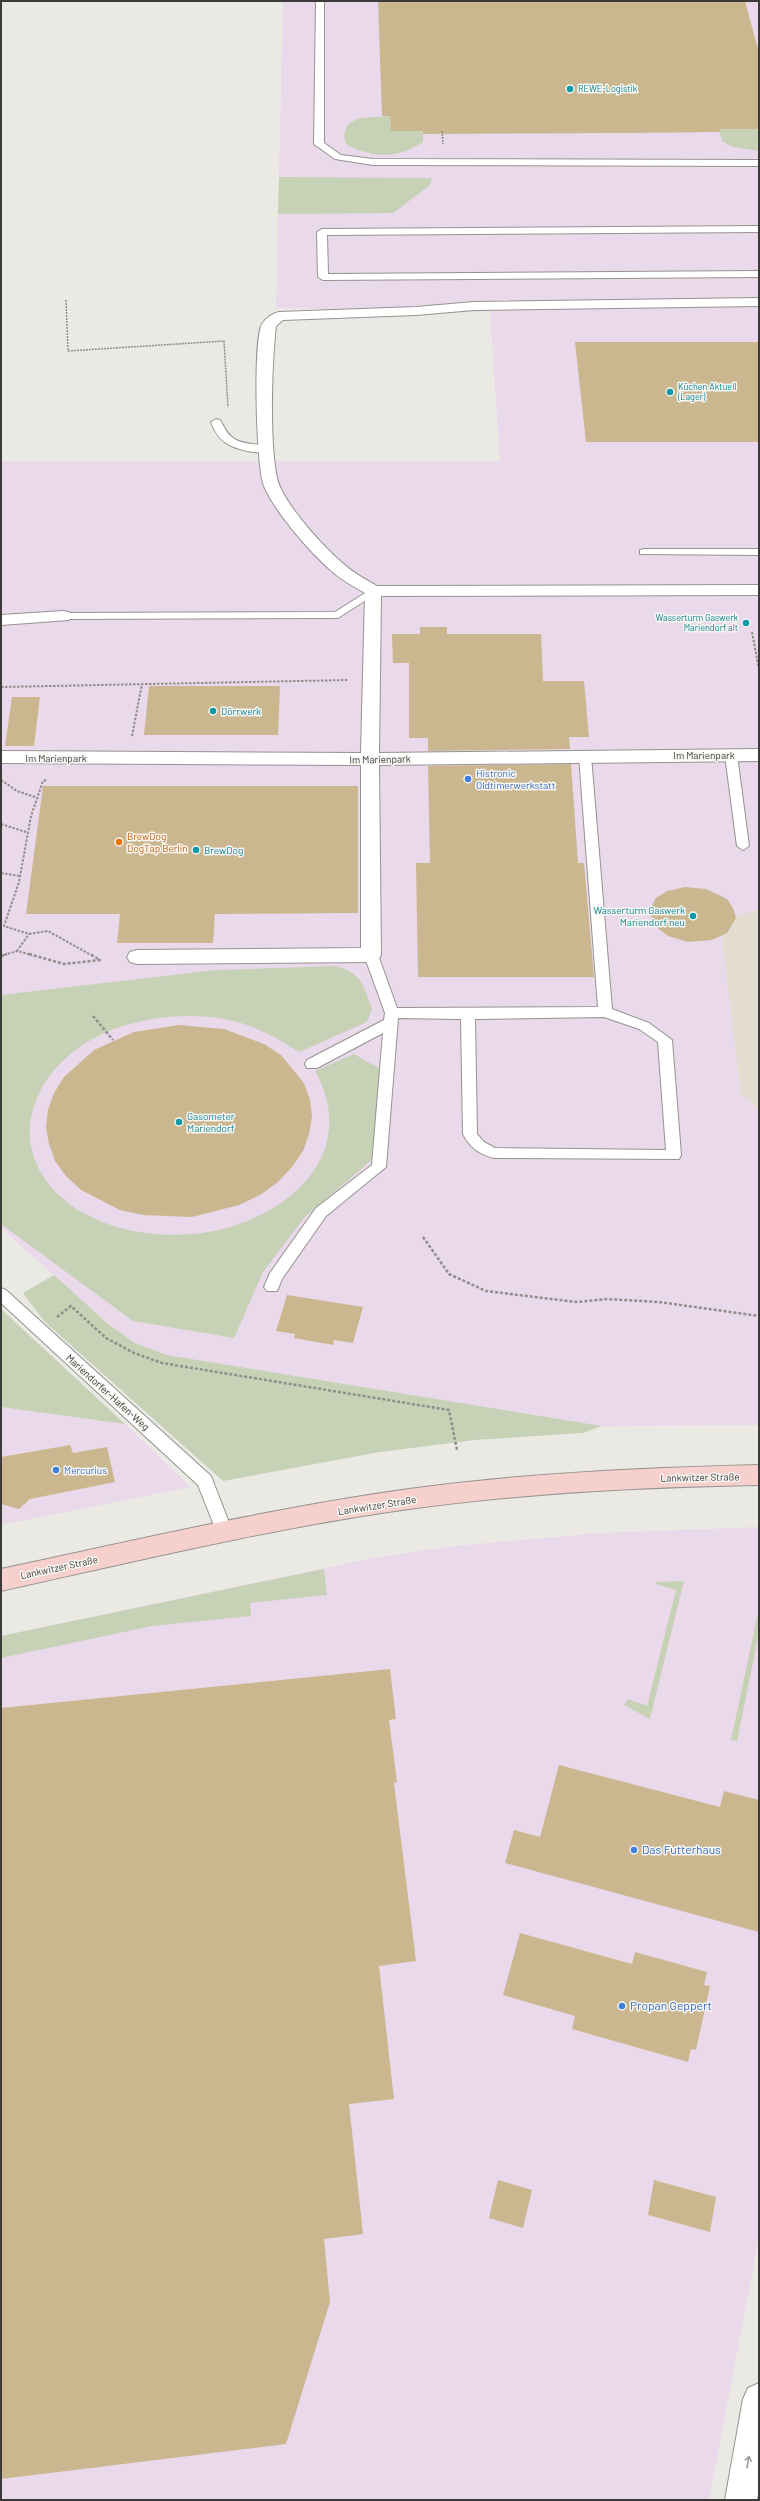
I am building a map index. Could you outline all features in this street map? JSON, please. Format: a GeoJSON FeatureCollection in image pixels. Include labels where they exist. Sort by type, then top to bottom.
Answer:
{"type":"FeatureCollection","features":[{"type":"Feature","properties":{"kind":"main road","name":"Lankwitzer Straße"},"geometry":{"type":"LineString","coordinates":[[1,1580],[225,1533],[410,1499],[517,1487],[601,1480],[759,1476]]}},
{"type":"Feature","properties":{"kind":"street"},"geometry":{"type":"LineString","coordinates":[[759,302],[474,306],[416,311],[279,316],[269,325],[266,351],[266,449],[272,486],[290,516],[340,570],[373,591],[759,590]]}},
{"type":"Feature","properties":{"kind":"street"},"geometry":{"type":"LineString","coordinates":[[137,957],[371,955],[370,764],[373,591]]}},
{"type":"Feature","properties":{"kind":"street"},"geometry":{"type":"LineString","coordinates":[[1,620],[63,616]]}},
{"type":"Feature","properties":{"kind":"street","name":"Im Marienpark"},"geometry":{"type":"LineString","coordinates":[[1,757],[128,758],[370,764],[406,759],[759,755]]}},
{"type":"Feature","properties":{"kind":"street"},"geometry":{"type":"LineString","coordinates":[[741,2500],[759,2399]]}},
{"type":"Feature","properties":{"kind":"lane"},"geometry":{"type":"LineString","coordinates":[[320,1],[319,144],[338,157],[373,162],[759,163]]}},
{"type":"Feature","properties":{"kind":"lane"},"geometry":{"type":"LineString","coordinates":[[759,229],[322,232],[322,255],[323,277],[759,274]]}},
{"type":"Feature","properties":{"kind":"lane"},"geometry":{"type":"LineString","coordinates":[[216,422],[225,439],[234,444],[266,449]]}},
{"type":"Feature","properties":{"kind":"lane"},"geometry":{"type":"LineString","coordinates":[[644,552],[759,552]]}},
{"type":"Feature","properties":{"kind":"lane"},"geometry":{"type":"LineString","coordinates":[[63,616],[338,615],[373,591]]}},
{"type":"Feature","properties":{"kind":"lane"},"geometry":{"type":"LineString","coordinates":[[731,755],[743,846]]}},
{"type":"Feature","properties":{"kind":"lane"},"geometry":{"type":"LineString","coordinates":[[585,756],[605,1012]]}},
{"type":"Feature","properties":{"kind":"lane"},"geometry":{"type":"LineString","coordinates":[[272,1287],[275,1277],[321,1212],[379,1167],[392,1018],[371,955]]}},
{"type":"Feature","properties":{"kind":"lane"},"geometry":{"type":"LineString","coordinates":[[312,1064],[392,1018],[468,1014],[605,1012],[644,1026],[665,1040],[674,1155],[494,1152],[480,1148],[474,1142],[470,1134],[468,1014]]}},
{"type":"Feature","properties":{"kind":"lane","name":"Mariendorfer-Hafen-Weg"},"geometry":{"type":"LineString","coordinates":[[1,1294],[199,1476],[210,1492],[225,1533]]}},
{"type":"Feature","properties":{"kind":"path"},"geometry":{"type":"LineString","coordinates":[[66,300],[68,351],[224,341],[228,408]]}},
{"type":"Feature","properties":{"kind":"path"},"geometry":{"type":"LineString","coordinates":[[752,632],[759,670]]}},
{"type":"Feature","properties":{"kind":"path"},"geometry":{"type":"LineString","coordinates":[[1,687],[372,680]]}},
{"type":"Feature","properties":{"kind":"path"},"geometry":{"type":"LineString","coordinates":[[128,758],[142,684]]}},
{"type":"Feature","properties":{"kind":"path"},"geometry":{"type":"LineString","coordinates":[[1,780],[17,791],[35,796]]}},
{"type":"Feature","properties":{"kind":"path"},"geometry":{"type":"LineString","coordinates":[[1,956],[17,951],[64,964],[100,960],[48,931],[29,934],[4,926],[21,876],[26,832],[35,796],[43,781]]}},
{"type":"Feature","properties":{"kind":"path"},"geometry":{"type":"LineString","coordinates":[[1,824],[26,832]]}},
{"type":"Feature","properties":{"kind":"path"},"geometry":{"type":"LineString","coordinates":[[1,873],[21,876]]}},
{"type":"Feature","properties":{"kind":"path"},"geometry":{"type":"LineString","coordinates":[[17,951],[29,934]]}},
{"type":"Feature","properties":{"kind":"path"},"geometry":{"type":"LineString","coordinates":[[93,1016],[113,1040]]}},
{"type":"Feature","properties":{"kind":"path"},"geometry":{"type":"LineString","coordinates":[[423,1237],[449,1274],[486,1291],[576,1302],[607,1299],[660,1302],[759,1316]]}},
{"type":"Feature","properties":{"kind":"path"},"geometry":{"type":"LineString","coordinates":[[40,1331],[71,1306],[106,1338],[134,1353],[162,1363],[449,1410],[457,1450]]}},
{"type":"Feature","properties":{"kind":"shaded area"},"geometry":{"type":"Polygon","coordinates":[[[283,1],[759,1],[759,909],[720,922],[741,1094],[759,1110],[759,1425],[602,1426],[167,1355],[135,1343],[107,1323],[1,1228],[1,461],[500,461],[490,312],[276,308],[283,1]]]}},
{"type":"Feature","properties":{"kind":"shaded area"},"geometry":{"type":"Polygon","coordinates":[[[759,909],[759,1110],[741,1094],[720,922],[759,909]]]}},
{"type":"Feature","properties":{"kind":"shaded area"},"geometry":{"type":"Polygon","coordinates":[[[1,1407],[125,1424],[190,1487],[1,1525],[1,1407]]]}},
{"type":"Feature","properties":{"kind":"shaded area"},"geometry":{"type":"Polygon","coordinates":[[[759,1527],[759,2237],[709,2500],[1,2500],[1,1636],[373,1558],[455,1546],[599,1533],[759,1527]]]}},
{"type":"Feature","properties":{"kind":"green space"},"geometry":{"type":"Polygon","coordinates":[[[390,116],[391,131],[423,131],[423,142],[414,148],[395,154],[385,155],[365,152],[346,144],[344,135],[348,124],[359,118],[390,116]]]}},
{"type":"Feature","properties":{"kind":"green space"},"geometry":{"type":"Polygon","coordinates":[[[719,129],[759,129],[759,151],[733,147],[722,141],[719,129]]]}},
{"type":"Feature","properties":{"kind":"green space"},"geometry":{"type":"Polygon","coordinates":[[[279,177],[432,178],[430,185],[393,213],[278,214],[279,177]]]}},
{"type":"Feature","properties":{"kind":"green space"},"geometry":{"type":"Polygon","coordinates":[[[335,966],[351,972],[363,986],[372,1009],[367,1022],[299,1052],[260,1030],[229,1020],[194,1016],[169,1017],[144,1021],[119,1028],[95,1038],[74,1051],[56,1068],[42,1088],[32,1112],[30,1138],[35,1161],[40,1171],[53,1189],[70,1205],[93,1218],[120,1228],[148,1233],[177,1235],[192,1234],[223,1229],[253,1219],[281,1203],[303,1184],[320,1160],[329,1133],[327,1103],[315,1071],[354,1054],[382,1070],[374,1158],[304,1218],[263,1272],[234,1338],[133,1321],[1,1224],[1,995],[216,970],[335,966]]]}},
{"type":"Feature","properties":{"kind":"green space"},"geometry":{"type":"Polygon","coordinates":[[[54,1275],[107,1323],[135,1343],[167,1355],[602,1426],[583,1433],[474,1440],[380,1452],[223,1481],[45,1322],[23,1293],[54,1275]]]}},
{"type":"Feature","properties":{"kind":"green space"},"geometry":{"type":"Polygon","coordinates":[[[1,1309],[125,1424],[1,1407],[1,1309]]]}},
{"type":"Feature","properties":{"kind":"green space"},"geometry":{"type":"Polygon","coordinates":[[[324,1569],[327,1595],[250,1603],[251,1616],[152,1626],[1,1658],[1,1636],[324,1569]]]}},
{"type":"Feature","properties":{"kind":"green space"},"geometry":{"type":"Polygon","coordinates":[[[684,1581],[650,1719],[624,1705],[628,1699],[647,1706],[676,1590],[656,1584],[656,1582],[684,1581]]]}},
{"type":"Feature","properties":{"kind":"green space"},"geometry":{"type":"Polygon","coordinates":[[[759,1608],[759,1633],[737,1741],[731,1740],[759,1608]]]}},
{"type":"Feature","properties":{"kind":"building","name":"REWE-Logistik"},"geometry":{"type":"Polygon","coordinates":[[[378,1],[745,1],[759,53],[759,129],[719,129],[720,132],[625,133],[423,134],[423,131],[391,131],[390,116],[382,116],[378,1]]]}},
{"type":"Feature","properties":{"kind":"building","name":"Küchen Aktuell (Lager)"},"geometry":{"type":"Polygon","coordinates":[[[575,342],[759,342],[759,442],[586,442],[575,342]]]}},
{"type":"Feature","properties":{"kind":"building"},"geometry":{"type":"Polygon","coordinates":[[[420,627],[447,627],[447,634],[541,634],[543,681],[584,681],[589,737],[569,737],[570,749],[428,751],[428,738],[409,738],[409,663],[393,663],[392,634],[420,634],[420,627]]]}},
{"type":"Feature","properties":{"kind":"building","name":"Dörrwerk"},"geometry":{"type":"Polygon","coordinates":[[[149,686],[280,686],[278,735],[144,735],[149,686]]]}},
{"type":"Feature","properties":{"kind":"building"},"geometry":{"type":"Polygon","coordinates":[[[12,697],[40,697],[34,746],[5,746],[12,697]]]}},
{"type":"Feature","properties":{"kind":"building"},"geometry":{"type":"Polygon","coordinates":[[[571,764],[578,863],[584,863],[594,977],[418,977],[416,863],[430,863],[428,766],[571,764]]]}},
{"type":"Feature","properties":{"kind":"building","name":"BrewDog"},"geometry":{"type":"Polygon","coordinates":[[[43,786],[358,786],[358,913],[215,914],[213,943],[117,943],[120,914],[26,914],[43,786]]]}},
{"type":"Feature","properties":{"kind":"building","name":"Wasserturm Gaswerk Mariendorf neu"},"geometry":{"type":"Polygon","coordinates":[[[685,887],[706,889],[727,899],[733,908],[736,918],[727,933],[712,940],[688,942],[668,936],[655,926],[650,914],[650,909],[656,898],[667,891],[685,887]]]}},
{"type":"Feature","properties":{"kind":"building","name":"Gasometer Mariendorf"},"geometry":{"type":"Polygon","coordinates":[[[179,1025],[224,1029],[264,1044],[281,1055],[304,1083],[310,1100],[312,1116],[309,1134],[303,1151],[292,1167],[278,1182],[260,1195],[239,1205],[192,1217],[143,1215],[120,1210],[81,1190],[66,1176],[55,1161],[49,1144],[46,1127],[48,1110],[54,1093],[64,1077],[94,1050],[134,1032],[179,1025]]]}},
{"type":"Feature","properties":{"kind":"building"},"geometry":{"type":"Polygon","coordinates":[[[287,1295],[363,1307],[353,1343],[334,1340],[333,1345],[294,1338],[295,1334],[276,1331],[287,1295]]]}},
{"type":"Feature","properties":{"kind":"building","name":"Mercurius"},"geometry":{"type":"Polygon","coordinates":[[[70,1445],[73,1453],[107,1447],[115,1482],[30,1499],[19,1509],[1,1504],[1,1457],[70,1445]]]}},
{"type":"Feature","properties":{"kind":"building"},"geometry":{"type":"Polygon","coordinates":[[[390,1669],[396,1719],[389,1720],[397,1782],[394,1783],[416,1961],[379,1966],[394,2099],[349,2104],[363,2234],[324,2239],[330,2302],[286,2444],[1,2479],[1,1708],[390,1669]]]}},
{"type":"Feature","properties":{"kind":"building","name":"Das Futterhaus"},"geometry":{"type":"Polygon","coordinates":[[[559,1765],[720,1807],[724,1791],[759,1800],[759,1932],[505,1863],[514,1830],[540,1837],[559,1765]]]}},
{"type":"Feature","properties":{"kind":"building","name":"Propan Geppert"},"geometry":{"type":"Polygon","coordinates":[[[520,1933],[632,1964],[635,1952],[707,1972],[704,1985],[710,1986],[696,2050],[691,2049],[688,2062],[572,2029],[575,2016],[503,1995],[520,1933]]]}},
{"type":"Feature","properties":{"kind":"building"},"geometry":{"type":"Polygon","coordinates":[[[498,2180],[532,2190],[523,2228],[489,2218],[498,2180]]]}},
{"type":"Feature","properties":{"kind":"building"},"geometry":{"type":"Polygon","coordinates":[[[654,2180],[716,2197],[710,2232],[648,2215],[654,2180]]]}},
{"type":"Feature","properties":{"kind":"place","name":"REWE-Logistik"},"geometry":{"type":"Point","coordinates":[570,89]}},
{"type":"Feature","properties":{"kind":"place","name":"Küchen Aktuell (Lager)"},"geometry":{"type":"Point","coordinates":[670,392]}},
{"type":"Feature","properties":{"kind":"place","name":"Wasserturm Gaswerk Mariendorf alt"},"geometry":{"type":"Point","coordinates":[746,623]}},
{"type":"Feature","properties":{"kind":"place","name":"Dörrwerk"},"geometry":{"type":"Point","coordinates":[213,711]}},
{"type":"Feature","properties":{"kind":"place","name":"Histronic Oldtimerwerkstatt"},"geometry":{"type":"Point","coordinates":[468,779]}},
{"type":"Feature","properties":{"kind":"place","name":"BrewDog DogTap Berlin"},"geometry":{"type":"Point","coordinates":[119,842]}},
{"type":"Feature","properties":{"kind":"place","name":"BrewDog"},"geometry":{"type":"Point","coordinates":[196,850]}},
{"type":"Feature","properties":{"kind":"place","name":"Wasserturm Gaswerk Mariendorf neu"},"geometry":{"type":"Point","coordinates":[693,916]}},
{"type":"Feature","properties":{"kind":"place","name":"Gasometer Mariendorf"},"geometry":{"type":"Point","coordinates":[179,1122]}},
{"type":"Feature","properties":{"kind":"place","name":"Mercurius"},"geometry":{"type":"Point","coordinates":[56,1470]}},
{"type":"Feature","properties":{"kind":"place","name":"Das Futterhaus"},"geometry":{"type":"Point","coordinates":[634,1850]}},
{"type":"Feature","properties":{"kind":"place","name":"Propan Geppert"},"geometry":{"type":"Point","coordinates":[622,2006]}}]}
